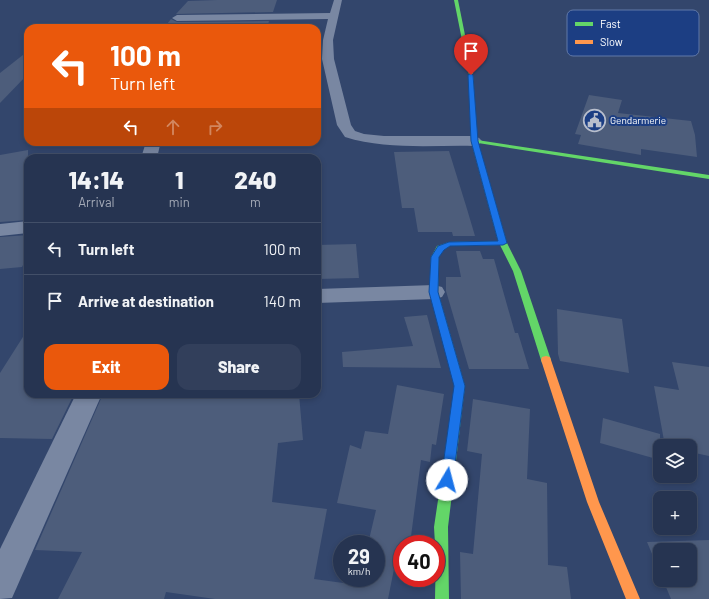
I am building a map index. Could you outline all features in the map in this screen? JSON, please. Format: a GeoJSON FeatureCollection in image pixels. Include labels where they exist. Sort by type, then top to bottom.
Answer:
{"type":"FeatureCollection","features":[{"type":"Feature","properties":{"kind":"street"},"geometry":{"type":"LineString","coordinates":[[338,0],[334,16],[323,40],[322,59],[344,125],[350,134],[362,138],[384,140],[474,141],[709,177]]}},
{"type":"Feature","properties":{"kind":"street"},"geometry":{"type":"LineString","coordinates":[[456,0],[471,75],[474,141],[503,243],[517,272],[593,502],[633,599]]}},
{"type":"Feature","properties":{"kind":"street"},"geometry":{"type":"LineString","coordinates":[[177,18],[334,16]]}},
{"type":"Feature","properties":{"kind":"street"},"geometry":{"type":"LineString","coordinates":[[0,230],[24,227]]}},
{"type":"Feature","properties":{"kind":"street"},"geometry":{"type":"LineString","coordinates":[[442,599],[440,528],[460,386],[434,292],[435,257],[440,248],[449,244],[503,243]]}},
{"type":"Feature","properties":{"kind":"street"},"geometry":{"type":"LineString","coordinates":[[321,296],[434,292]]}},
{"type":"Feature","properties":{"kind":"street"},"geometry":{"type":"LineString","coordinates":[[0,586],[87,398]]}},
{"type":"Feature","properties":{"kind":"building"},"geometry":{"type":"Polygon","coordinates":[[[277,0],[273,12],[176,14],[188,1],[277,0]]]}},
{"type":"Feature","properties":{"kind":"building"},"geometry":{"type":"Polygon","coordinates":[[[171,19],[177,22],[269,21],[268,24],[167,24],[171,19]]]}},
{"type":"Feature","properties":{"kind":"building"},"geometry":{"type":"Polygon","coordinates":[[[24,54],[24,78],[0,103],[0,73],[24,54]]]}},
{"type":"Feature","properties":{"kind":"building"},"geometry":{"type":"Polygon","coordinates":[[[589,95],[622,100],[618,113],[691,121],[695,135],[697,157],[641,149],[641,155],[578,144],[581,135],[575,134],[589,95]]]}},
{"type":"Feature","properties":{"kind":"building"},"geometry":{"type":"Polygon","coordinates":[[[28,150],[28,154],[24,154],[24,220],[0,222],[0,155],[28,150]]]}},
{"type":"Feature","properties":{"kind":"building"},"geometry":{"type":"Polygon","coordinates":[[[449,151],[475,236],[453,236],[452,232],[418,232],[414,208],[402,208],[394,152],[449,151]]]}},
{"type":"Feature","properties":{"kind":"building"},"geometry":{"type":"Polygon","coordinates":[[[24,235],[24,263],[22,267],[0,269],[0,237],[24,235]]]}},
{"type":"Feature","properties":{"kind":"building"},"geometry":{"type":"Polygon","coordinates":[[[356,244],[359,278],[321,279],[321,245],[356,244]]]}},
{"type":"Feature","properties":{"kind":"building"},"geometry":{"type":"Polygon","coordinates":[[[456,251],[480,251],[483,259],[494,259],[515,333],[518,333],[529,369],[469,369],[446,291],[446,277],[461,277],[456,251]]]}},
{"type":"Feature","properties":{"kind":"building"},"geometry":{"type":"Polygon","coordinates":[[[557,309],[622,319],[629,373],[560,361],[558,354],[557,309]]]}},
{"type":"Feature","properties":{"kind":"building"},"geometry":{"type":"Polygon","coordinates":[[[427,315],[441,368],[343,367],[342,352],[413,346],[404,317],[427,315]]]}},
{"type":"Feature","properties":{"kind":"building"},"geometry":{"type":"Polygon","coordinates":[[[24,335],[24,398],[72,398],[52,439],[0,438],[0,373],[24,335]]]}},
{"type":"Feature","properties":{"kind":"building"},"geometry":{"type":"Polygon","coordinates":[[[672,362],[709,367],[709,456],[697,453],[697,439],[664,439],[654,386],[679,390],[672,362]]]}},
{"type":"Feature","properties":{"kind":"building"},"geometry":{"type":"Polygon","coordinates":[[[397,385],[444,394],[436,445],[432,444],[430,462],[421,460],[411,535],[393,535],[393,574],[388,599],[215,599],[166,592],[164,599],[58,599],[82,552],[35,550],[101,398],[299,398],[303,440],[278,443],[272,502],[327,509],[314,579],[333,582],[333,587],[385,587],[385,535],[370,535],[376,510],[337,503],[350,445],[361,449],[365,431],[388,434],[397,385]]]}},
{"type":"Feature","properties":{"kind":"building"},"geometry":{"type":"Polygon","coordinates":[[[473,399],[530,409],[527,479],[547,483],[548,565],[567,567],[571,599],[461,599],[460,552],[473,554],[482,454],[467,451],[473,399]]]}},
{"type":"Feature","properties":{"kind":"building"},"geometry":{"type":"Polygon","coordinates":[[[603,418],[660,434],[660,439],[653,439],[653,458],[600,443],[603,418]]]}},
{"type":"Feature","properties":{"kind":"building"},"geometry":{"type":"Polygon","coordinates":[[[709,540],[709,599],[671,599],[666,587],[697,587],[697,543],[653,543],[653,556],[647,542],[709,540]]]}},
{"type":"Feature","properties":{"kind":"traffic: fast"},"geometry":{"type":"LineString","coordinates":[[456,0],[471,75],[474,141],[503,243],[517,271],[546,360]]}},
{"type":"Feature","properties":{"kind":"traffic: fast"},"geometry":{"type":"LineString","coordinates":[[474,141],[709,177]]}},
{"type":"Feature","properties":{"kind":"traffic: fast"},"geometry":{"type":"LineString","coordinates":[[442,599],[441,527],[460,386],[434,292],[435,257],[440,248],[449,244],[503,243]]}},
{"type":"Feature","properties":{"kind":"traffic: slow"},"geometry":{"type":"LineString","coordinates":[[546,360],[593,502],[633,599]]}},
{"type":"Feature","properties":{"kind":"place","name":"Gendarmerie"},"geometry":{"type":"Point","coordinates":[594,120]}},
{"type":"Feature","properties":{"kind":"route"},"geometry":{"type":"LineString","coordinates":[[447,480],[460,386],[434,292],[435,257],[440,248],[449,244],[503,243],[474,141],[471,75]]}}]}
